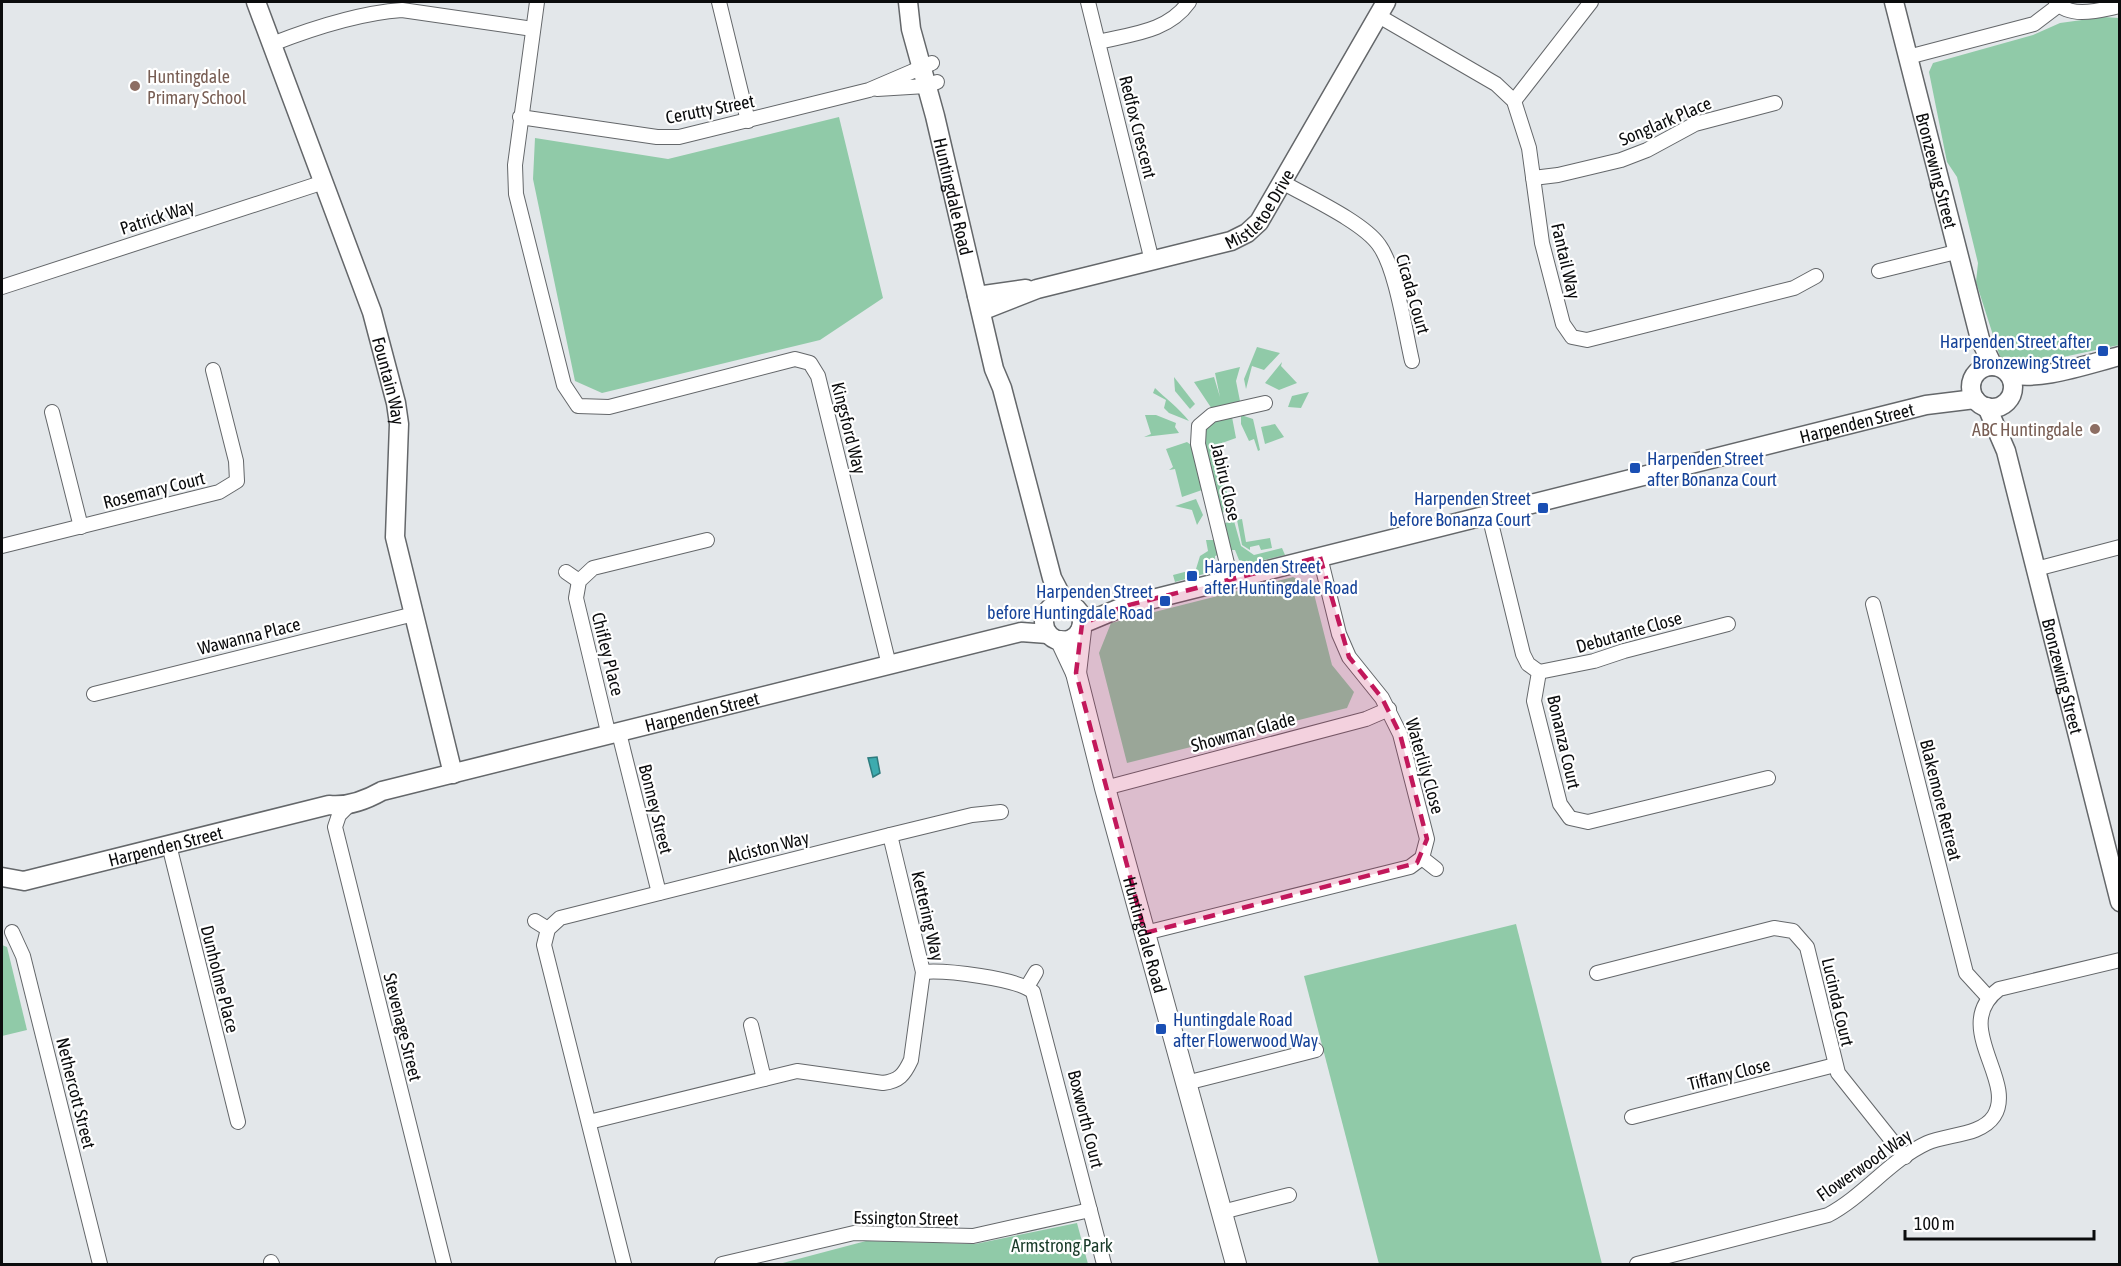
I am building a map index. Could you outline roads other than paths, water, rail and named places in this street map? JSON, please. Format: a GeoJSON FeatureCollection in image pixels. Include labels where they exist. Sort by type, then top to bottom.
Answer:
{"type":"FeatureCollection","features":[{"type":"Feature","properties":{"kind":"main road","name":"Huntingdale Road"},"geometry":{"type":"LineString","coordinates":[[1076,673],[1081,627]]}},
{"type":"Feature","properties":{"kind":"main road","name":"Huntingdale Road"},"geometry":{"type":"LineString","coordinates":[[1055,637],[1076,673],[1105,788],[1236,1264]]}},
{"type":"Feature","properties":{"kind":"street","name":"Fountain Way"},"geometry":{"type":"LineString","coordinates":[[256,2],[372,312],[396,403],[399,424],[395,537],[453,774]]}},
{"type":"Feature","properties":{"kind":"street","name":"Kingsford Way"},"geometry":{"type":"LineString","coordinates":[[537,2],[520,117],[515,165],[516,194],[564,385],[574,411],[609,406],[795,359],[810,363],[818,376],[889,665]]}},
{"type":"Feature","properties":{"kind":"street"},"geometry":{"type":"LineString","coordinates":[[719,2],[748,121]]}},
{"type":"Feature","properties":{"kind":"street","name":"Huntingdale Road"},"geometry":{"type":"LineString","coordinates":[[910,2],[1002,367],[1002,388],[1059,607]]}},
{"type":"Feature","properties":{"kind":"street","name":"Redfox Crescent"},"geometry":{"type":"LineString","coordinates":[[1088,2],[1152,261]]}},
{"type":"Feature","properties":{"kind":"street"},"geometry":{"type":"LineString","coordinates":[[1098,42],[1158,28],[1174,18],[1189,2]]}},
{"type":"Feature","properties":{"kind":"street"},"geometry":{"type":"LineString","coordinates":[[1382,8],[1496,84],[1514,101],[1591,2]]}},
{"type":"Feature","properties":{"kind":"street","name":"Bronzewing Street"},"geometry":{"type":"LineString","coordinates":[[1894,2],[1980,339],[1985,384],[2006,452],[2112,842],[2120,902]]}},
{"type":"Feature","properties":{"kind":"street"},"geometry":{"type":"LineString","coordinates":[[1908,57],[2034,24],[2058,3],[2071,11],[2085,12],[2120,6]]}},
{"type":"Feature","properties":{"kind":"street"},"geometry":{"type":"LineString","coordinates":[[272,44],[308,30],[402,6],[533,29]]}},
{"type":"Feature","properties":{"kind":"street","name":"Mistletoe Drive"},"geometry":{"type":"LineString","coordinates":[[984,302],[1231,241],[1247,233],[1259,222],[1382,8]]}},
{"type":"Feature","properties":{"kind":"street","name":"Cerutty Street"},"geometry":{"type":"LineString","coordinates":[[869,90],[926,65]]}},
{"type":"Feature","properties":{"kind":"street","name":"Cerutty Street"},"geometry":{"type":"LineString","coordinates":[[520,117],[657,137],[679,137],[869,90],[932,84]]}},
{"type":"Feature","properties":{"kind":"street","name":"Fantail Way"},"geometry":{"type":"LineString","coordinates":[[1514,101],[1529,148],[1542,243],[1563,324],[1572,337],[1587,340],[1794,288],[1816,276]]}},
{"type":"Feature","properties":{"kind":"street","name":"Songlark Place"},"geometry":{"type":"LineString","coordinates":[[1533,178],[1558,175],[1621,160],[1647,150],[1695,124],[1775,103]]}},
{"type":"Feature","properties":{"kind":"street","name":"Patrick Way"},"geometry":{"type":"LineString","coordinates":[[2,287],[324,182]]}},
{"type":"Feature","properties":{"kind":"street","name":"Cicada Court"},"geometry":{"type":"LineString","coordinates":[[1282,182],[1364,229],[1379,245],[1387,261],[1412,361]]}},
{"type":"Feature","properties":{"kind":"street"},"geometry":{"type":"LineString","coordinates":[[1879,271],[1956,252]]}},
{"type":"Feature","properties":{"kind":"street","name":"Harpenden Street"},"geometry":{"type":"LineString","coordinates":[[1021,632],[1073,638],[1081,627],[1125,606],[1926,405],[2015,375],[2053,372],[2120,356]]}},
{"type":"Feature","properties":{"kind":"street","name":"Rosemary Court"},"geometry":{"type":"LineString","coordinates":[[2,546],[219,492],[237,481],[236,461],[213,370]]}},
{"type":"Feature","properties":{"kind":"street","name":"Harpenden Street"},"geometry":{"type":"LineString","coordinates":[[1985,384],[2001,406],[2011,397],[2053,372]]}},
{"type":"Feature","properties":{"kind":"street"},"geometry":{"type":"LineString","coordinates":[[1985,384],[2013,386],[2011,397]]}},
{"type":"Feature","properties":{"kind":"street","name":"Bronzewing Street"},"geometry":{"type":"LineString","coordinates":[[2006,452],[2011,397]]}},
{"type":"Feature","properties":{"kind":"street","name":"Jabiru Close"},"geometry":{"type":"LineString","coordinates":[[1231,580],[1198,444],[1199,426],[1212,415],[1265,403]]}},
{"type":"Feature","properties":{"kind":"street"},"geometry":{"type":"LineString","coordinates":[[52,412],[81,527]]}},
{"type":"Feature","properties":{"kind":"street","name":"Bonanza Court"},"geometry":{"type":"LineString","coordinates":[[1489,515],[1523,654],[1528,664],[1539,672],[1534,701],[1560,804],[1570,818],[1588,822],[1767,778]]}},
{"type":"Feature","properties":{"kind":"street"},"geometry":{"type":"LineString","coordinates":[[566,572],[579,581],[593,568],[706,540]]}},
{"type":"Feature","properties":{"kind":"street"},"geometry":{"type":"LineString","coordinates":[[2036,569],[2120,547]]}},
{"type":"Feature","properties":{"kind":"street","name":"Waterlily Close"},"geometry":{"type":"LineString","coordinates":[[1320,557],[1340,634],[1349,657],[1389,709],[1400,734],[1427,839],[1422,858]]}},
{"type":"Feature","properties":{"kind":"street","name":"Chifley Place"},"geometry":{"type":"LineString","coordinates":[[579,581],[576,598],[614,734]]}},
{"type":"Feature","properties":{"kind":"street","name":"Blakemore Retreat"},"geometry":{"type":"LineString","coordinates":[[1874,604],[1966,973],[1988,997]]}},
{"type":"Feature","properties":{"kind":"street","name":"Harpenden Street"},"geometry":{"type":"LineString","coordinates":[[2,877],[24,881],[329,805],[340,807],[382,791],[1021,632],[1059,607],[1125,606]]}},
{"type":"Feature","properties":{"kind":"street"},"geometry":{"type":"LineString","coordinates":[[1055,637],[1044,624],[1059,607],[1080,612],[1081,627]]}},
{"type":"Feature","properties":{"kind":"street","name":"Wawanna Place"},"geometry":{"type":"LineString","coordinates":[[94,694],[414,614]]}},
{"type":"Feature","properties":{"kind":"street","name":"Debutante Close"},"geometry":{"type":"LineString","coordinates":[[1539,672],[1594,662],[1624,651],[1728,624]]}},
{"type":"Feature","properties":{"kind":"street","name":"Showman Glade"},"geometry":{"type":"LineString","coordinates":[[1105,788],[1366,719],[1389,709]]}},
{"type":"Feature","properties":{"kind":"street","name":"Bonney Street"},"geometry":{"type":"LineString","coordinates":[[614,734],[659,893]]}},
{"type":"Feature","properties":{"kind":"street","name":"Harpenden Street"},"geometry":{"type":"LineString","coordinates":[[329,805],[337,798],[369,789],[382,791]]}},
{"type":"Feature","properties":{"kind":"street","name":"Stevenage Street"},"geometry":{"type":"LineString","coordinates":[[351,803],[339,816],[335,827],[444,1264]]}},
{"type":"Feature","properties":{"kind":"street","name":"Alciston Way"},"geometry":{"type":"LineString","coordinates":[[548,929],[560,918],[972,815],[1001,812]]}},
{"type":"Feature","properties":{"kind":"street","name":"Kettering Way"},"geometry":{"type":"LineString","coordinates":[[589,1122],[797,1071],[883,1083],[895,1081],[905,1073],[911,1060],[922,972],[890,835]]}},
{"type":"Feature","properties":{"kind":"street","name":"Dunholme Place"},"geometry":{"type":"LineString","coordinates":[[169,845],[238,1122]]}},
{"type":"Feature","properties":{"kind":"street"},"geometry":{"type":"LineString","coordinates":[[1145,933],[1410,867],[1422,858],[1436,868]]}},
{"type":"Feature","properties":{"kind":"street"},"geometry":{"type":"LineString","coordinates":[[535,921],[548,929],[544,945],[624,1264]]}},
{"type":"Feature","properties":{"kind":"street","name":"Lucinda Court"},"geometry":{"type":"LineString","coordinates":[[1597,973],[1774,928],[1793,931],[1807,947],[1835,1065],[1843,1080],[1905,1157]]}},
{"type":"Feature","properties":{"kind":"street","name":"Nethercott Street"},"geometry":{"type":"LineString","coordinates":[[12,932],[23,956],[100,1264]]}},
{"type":"Feature","properties":{"kind":"street"},"geometry":{"type":"LineString","coordinates":[[1988,997],[1999,989],[2120,960]]}},
{"type":"Feature","properties":{"kind":"street"},"geometry":{"type":"LineString","coordinates":[[922,972],[947,970],[1027,987],[1036,972]]}},
{"type":"Feature","properties":{"kind":"street","name":"Boxworth Court"},"geometry":{"type":"LineString","coordinates":[[1027,987],[1036,998],[1104,1264]]}},
{"type":"Feature","properties":{"kind":"street","name":"Flowerwood Way"},"geometry":{"type":"LineString","coordinates":[[1637,1264],[1828,1215],[1842,1207],[1905,1157],[1934,1140],[1977,1129],[1994,1116],[1998,1096],[1980,1025],[1981,1008],[1988,997]]}},
{"type":"Feature","properties":{"kind":"street"},"geometry":{"type":"LineString","coordinates":[[751,1025],[764,1079]]}},
{"type":"Feature","properties":{"kind":"street"},"geometry":{"type":"LineString","coordinates":[[1186,1083],[1316,1050]]}},
{"type":"Feature","properties":{"kind":"street","name":"Tiffany Close"},"geometry":{"type":"LineString","coordinates":[[1632,1117],[1835,1065]]}},
{"type":"Feature","properties":{"kind":"street"},"geometry":{"type":"LineString","coordinates":[[1222,1212],[1289,1195]]}},
{"type":"Feature","properties":{"kind":"street","name":"Essington Street"},"geometry":{"type":"LineString","coordinates":[[722,1264],[854,1233],[973,1236],[1090,1210]]}},
{"type":"Feature","properties":{"kind":"water"},"geometry":{"type":"Polygon","coordinates":[[[877,757],[880,773],[873,777],[868,758],[877,757]]]}},
{"type":"Feature","properties":{"kind":"place","name":"Huntingdale Primary School"},"geometry":{"type":"Point","coordinates":[135,86]}},
{"type":"Feature","properties":{"kind":"place","name":"Harpenden Street after Bronzewing Street"},"geometry":{"type":"Point","coordinates":[2103,351]}},
{"type":"Feature","properties":{"kind":"place","name":"ABC Huntingdale"},"geometry":{"type":"Point","coordinates":[2095,429]}},
{"type":"Feature","properties":{"kind":"place","name":"Harpenden Street after Bonanza Court"},"geometry":{"type":"Point","coordinates":[1635,468]}},
{"type":"Feature","properties":{"kind":"place","name":"Harpenden Street before Bonanza Court"},"geometry":{"type":"Point","coordinates":[1543,508]}},
{"type":"Feature","properties":{"kind":"place","name":"Harpenden Street after Huntingdale Road"},"geometry":{"type":"Point","coordinates":[1192,576]}},
{"type":"Feature","properties":{"kind":"place","name":"Harpenden Street before Huntingdale Road"},"geometry":{"type":"Point","coordinates":[1165,601]}},
{"type":"Feature","properties":{"kind":"place","name":"Huntingdale Road after Flowerwood Way"},"geometry":{"type":"Point","coordinates":[1161,1029]}},
{"type":"Feature","properties":{"kind":"park label","name":"Armstrong Park"},"geometry":{"type":"Point","coordinates":[1062,1245]}}]}
